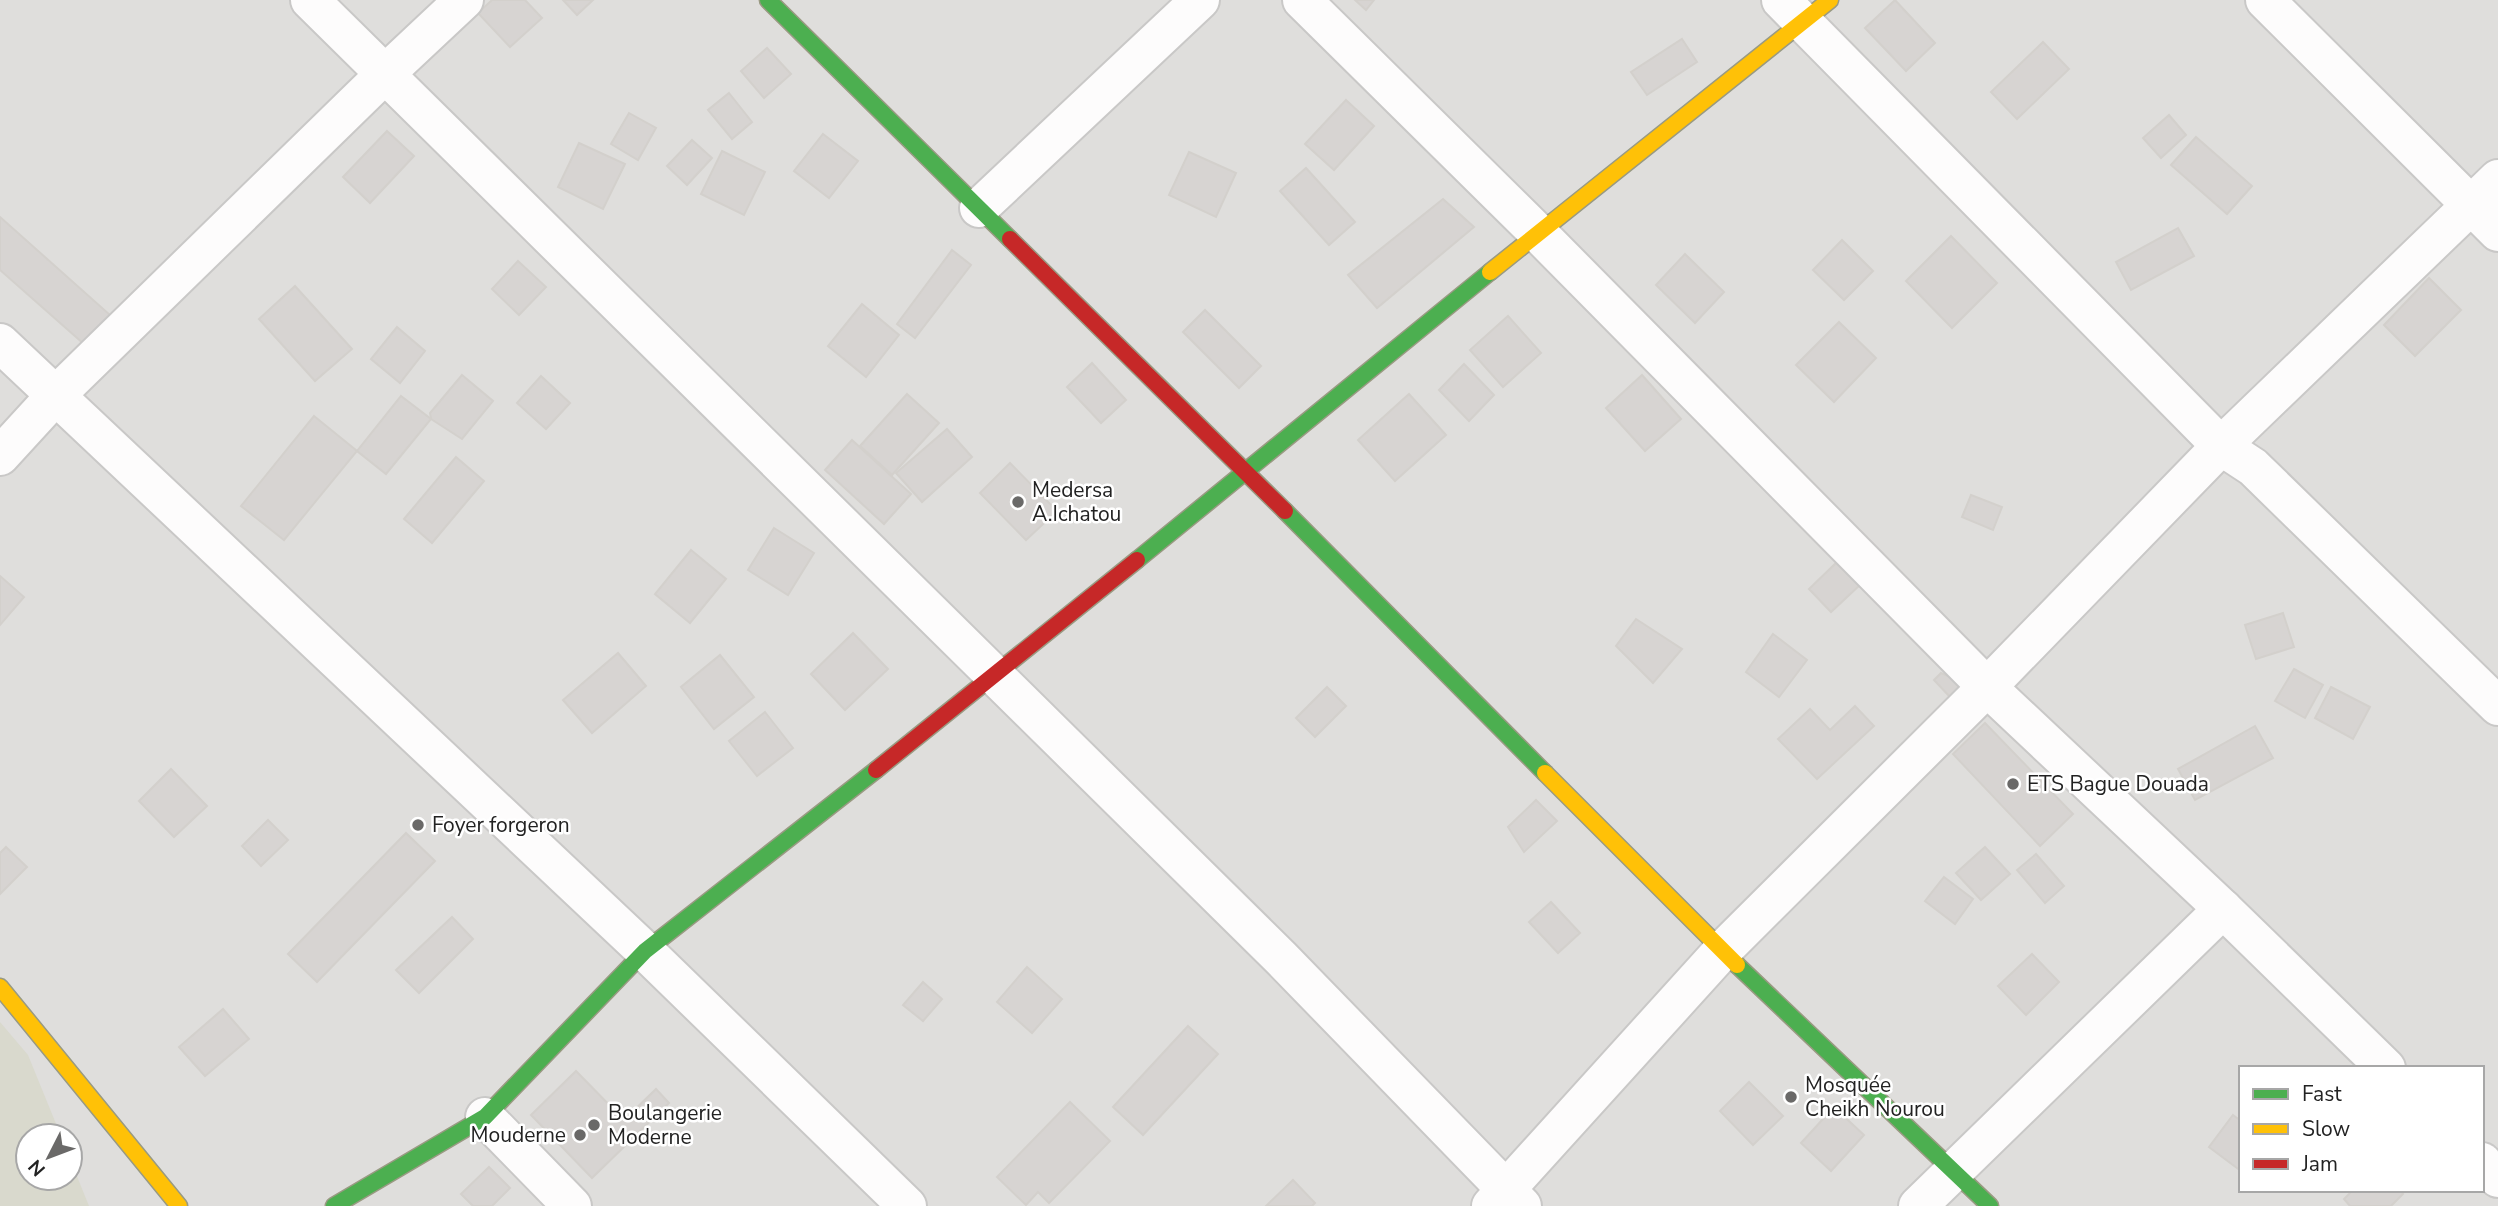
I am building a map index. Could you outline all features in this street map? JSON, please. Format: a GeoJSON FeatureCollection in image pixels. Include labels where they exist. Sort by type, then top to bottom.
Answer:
{"type":"FeatureCollection","features":[{"type":"Feature","properties":{"kind":"street"},"geometry":{"type":"LineString","coordinates":[[310,0],[1280,958],[1506,1201],[1722,951],[1987,687],[2221,446],[2498,179]]}},
{"type":"Feature","properties":{"kind":"street"},"geometry":{"type":"LineString","coordinates":[[0,456],[55,396],[464,0]]}},
{"type":"Feature","properties":{"kind":"street"},"geometry":{"type":"LineString","coordinates":[[768,0],[1245,471],[1722,951],[1990,1206]]}},
{"type":"Feature","properties":{"kind":"street"},"geometry":{"type":"LineString","coordinates":[[979,208],[1200,0]]}},
{"type":"Feature","properties":{"kind":"street"},"geometry":{"type":"LineString","coordinates":[[1302,0],[1538,233],[1987,687],[2223,909],[2384,1066]]}},
{"type":"Feature","properties":{"kind":"street"},"geometry":{"type":"LineString","coordinates":[[2265,0],[2498,232]]}},
{"type":"Feature","properties":{"kind":"street"},"geometry":{"type":"LineString","coordinates":[[334,1206],[485,1117],[645,951],[995,676],[1538,233],[1804,7],[2221,446],[2253,467],[2498,706]]}},
{"type":"Feature","properties":{"kind":"street"},"geometry":{"type":"LineString","coordinates":[[0,343],[645,951],[907,1206]]}},
{"type":"Feature","properties":{"kind":"street"},"geometry":{"type":"LineString","coordinates":[[1918,1206],[2223,909]]}},
{"type":"Feature","properties":{"kind":"street"},"geometry":{"type":"LineString","coordinates":[[0,987],[179,1206]]}},
{"type":"Feature","properties":{"kind":"street"},"geometry":{"type":"LineString","coordinates":[[485,1117],[572,1206]]}},
{"type":"Feature","properties":{"kind":"street"},"geometry":{"type":"LineString","coordinates":[[2484,1165],[2498,1178]]}},
{"type":"Feature","properties":{"kind":"shaded area"},"geometry":{"type":"Polygon","coordinates":[[[0,0],[2498,0],[2498,1206],[0,1206],[0,0]]]}},
{"type":"Feature","properties":{"kind":"shaded area"},"geometry":{"type":"Polygon","coordinates":[[[0,1022],[28,1055],[55,1122],[14,1122],[14,1192],[83,1192],[89,1206],[0,1206],[0,1022]]]}},
{"type":"Feature","properties":{"kind":"building"},"geometry":{"type":"Polygon","coordinates":[[[492,0],[525,0],[542,18],[510,47],[478,13],[492,0]]]}},
{"type":"Feature","properties":{"kind":"building"},"geometry":{"type":"Polygon","coordinates":[[[563,0],[593,0],[577,15],[563,0]]]}},
{"type":"Feature","properties":{"kind":"building"},"geometry":{"type":"Polygon","coordinates":[[[1355,0],[1374,0],[1366,10],[1355,0]]]}},
{"type":"Feature","properties":{"kind":"building"},"geometry":{"type":"Polygon","coordinates":[[[1895,0],[1935,43],[1906,71],[1865,28],[1895,0]]]}},
{"type":"Feature","properties":{"kind":"building"},"geometry":{"type":"Polygon","coordinates":[[[1682,39],[1697,62],[1647,95],[1631,72],[1682,39]]]}},
{"type":"Feature","properties":{"kind":"building"},"geometry":{"type":"Polygon","coordinates":[[[2043,42],[2069,69],[2017,119],[1991,92],[2043,42]]]}},
{"type":"Feature","properties":{"kind":"building"},"geometry":{"type":"Polygon","coordinates":[[[767,48],[791,74],[764,98],[741,71],[767,48]]]}},
{"type":"Feature","properties":{"kind":"building"},"geometry":{"type":"Polygon","coordinates":[[[729,93],[752,122],[732,139],[708,110],[729,93]]]}},
{"type":"Feature","properties":{"kind":"building"},"geometry":{"type":"Polygon","coordinates":[[[1346,100],[1374,126],[1334,170],[1305,144],[1346,100]]]}},
{"type":"Feature","properties":{"kind":"building"},"geometry":{"type":"Polygon","coordinates":[[[629,113],[656,128],[638,160],[611,144],[629,113]]]}},
{"type":"Feature","properties":{"kind":"building"},"geometry":{"type":"Polygon","coordinates":[[[2169,115],[2186,135],[2161,158],[2143,138],[2169,115]]]}},
{"type":"Feature","properties":{"kind":"building"},"geometry":{"type":"Polygon","coordinates":[[[387,131],[414,156],[370,203],[343,177],[387,131]]]}},
{"type":"Feature","properties":{"kind":"building"},"geometry":{"type":"Polygon","coordinates":[[[823,134],[858,161],[829,198],[794,171],[823,134]]]}},
{"type":"Feature","properties":{"kind":"building"},"geometry":{"type":"Polygon","coordinates":[[[2196,137],[2252,186],[2227,214],[2171,165],[2196,137]]]}},
{"type":"Feature","properties":{"kind":"building"},"geometry":{"type":"Polygon","coordinates":[[[692,140],[712,158],[687,185],[667,166],[692,140]]]}},
{"type":"Feature","properties":{"kind":"building"},"geometry":{"type":"Polygon","coordinates":[[[579,143],[625,164],[603,209],[558,187],[579,143]]]}},
{"type":"Feature","properties":{"kind":"building"},"geometry":{"type":"Polygon","coordinates":[[[722,151],[765,172],[744,215],[701,194],[722,151]]]}},
{"type":"Feature","properties":{"kind":"building"},"geometry":{"type":"Polygon","coordinates":[[[1189,152],[1236,173],[1216,217],[1169,195],[1189,152]]]}},
{"type":"Feature","properties":{"kind":"building"},"geometry":{"type":"Polygon","coordinates":[[[1306,168],[1355,222],[1329,245],[1280,191],[1306,168]]]}},
{"type":"Feature","properties":{"kind":"building"},"geometry":{"type":"Polygon","coordinates":[[[1443,199],[1474,227],[1377,308],[1348,275],[1443,199]]]}},
{"type":"Feature","properties":{"kind":"building"},"geometry":{"type":"Polygon","coordinates":[[[0,217],[110,315],[84,344],[0,270],[0,217]]]}},
{"type":"Feature","properties":{"kind":"building"},"geometry":{"type":"Polygon","coordinates":[[[2178,228],[2194,256],[2131,290],[2116,262],[2178,228]]]}},
{"type":"Feature","properties":{"kind":"building"},"geometry":{"type":"Polygon","coordinates":[[[1951,236],[1997,283],[1952,328],[1906,281],[1951,236]]]}},
{"type":"Feature","properties":{"kind":"building"},"geometry":{"type":"Polygon","coordinates":[[[1842,240],[1873,271],[1844,300],[1813,270],[1842,240]]]}},
{"type":"Feature","properties":{"kind":"building"},"geometry":{"type":"Polygon","coordinates":[[[952,250],[971,265],[915,338],[897,324],[952,250]]]}},
{"type":"Feature","properties":{"kind":"building"},"geometry":{"type":"Polygon","coordinates":[[[1685,254],[1724,292],[1695,323],[1656,285],[1685,254]]]}},
{"type":"Feature","properties":{"kind":"building"},"geometry":{"type":"Polygon","coordinates":[[[518,261],[546,287],[519,315],[492,289],[518,261]]]}},
{"type":"Feature","properties":{"kind":"building"},"geometry":{"type":"Polygon","coordinates":[[[2429,278],[2461,310],[2415,356],[2384,325],[2429,278]]]}},
{"type":"Feature","properties":{"kind":"building"},"geometry":{"type":"Polygon","coordinates":[[[295,286],[352,349],[315,381],[259,319],[295,286]]]}},
{"type":"Feature","properties":{"kind":"building"},"geometry":{"type":"Polygon","coordinates":[[[862,304],[899,335],[866,377],[828,346],[862,304]]]}},
{"type":"Feature","properties":{"kind":"building"},"geometry":{"type":"Polygon","coordinates":[[[1205,310],[1261,366],[1239,388],[1183,332],[1205,310]]]}},
{"type":"Feature","properties":{"kind":"building"},"geometry":{"type":"Polygon","coordinates":[[[1508,316],[1541,353],[1503,387],[1470,350],[1508,316]]]}},
{"type":"Feature","properties":{"kind":"building"},"geometry":{"type":"Polygon","coordinates":[[[1839,322],[1876,358],[1834,402],[1796,365],[1839,322]]]}},
{"type":"Feature","properties":{"kind":"building"},"geometry":{"type":"Polygon","coordinates":[[[397,327],[425,351],[400,383],[371,359],[397,327]]]}},
{"type":"Feature","properties":{"kind":"building"},"geometry":{"type":"Polygon","coordinates":[[[1092,363],[1126,400],[1101,423],[1067,387],[1092,363]]]}},
{"type":"Feature","properties":{"kind":"building"},"geometry":{"type":"Polygon","coordinates":[[[1464,364],[1494,395],[1469,421],[1439,390],[1464,364]]]}},
{"type":"Feature","properties":{"kind":"building"},"geometry":{"type":"Polygon","coordinates":[[[462,375],[493,401],[462,439],[431,419],[430,413],[462,375]]]}},
{"type":"Feature","properties":{"kind":"building"},"geometry":{"type":"Polygon","coordinates":[[[1642,375],[1681,419],[1645,451],[1606,408],[1642,375]]]}},
{"type":"Feature","properties":{"kind":"building"},"geometry":{"type":"Polygon","coordinates":[[[541,376],[570,403],[546,429],[517,403],[541,376]]]}},
{"type":"Feature","properties":{"kind":"building"},"geometry":{"type":"Polygon","coordinates":[[[907,394],[939,423],[892,475],[860,446],[907,394]]]}},
{"type":"Feature","properties":{"kind":"building"},"geometry":{"type":"Polygon","coordinates":[[[1409,394],[1446,435],[1395,481],[1358,440],[1409,394]]]}},
{"type":"Feature","properties":{"kind":"building"},"geometry":{"type":"Polygon","coordinates":[[[401,396],[431,419],[386,474],[357,451],[401,396]]]}},
{"type":"Feature","properties":{"kind":"building"},"geometry":{"type":"Polygon","coordinates":[[[314,416],[357,451],[284,540],[241,506],[314,416]]]}},
{"type":"Feature","properties":{"kind":"building"},"geometry":{"type":"Polygon","coordinates":[[[947,429],[972,457],[922,502],[896,473],[947,429]]]}},
{"type":"Feature","properties":{"kind":"building"},"geometry":{"type":"Polygon","coordinates":[[[852,440],[911,494],[884,524],[825,470],[852,440]]]}},
{"type":"Feature","properties":{"kind":"building"},"geometry":{"type":"Polygon","coordinates":[[[456,457],[484,481],[432,543],[404,519],[456,457]]]}},
{"type":"Feature","properties":{"kind":"building","name":"Medersa A.Ichatou"},"geometry":{"type":"Polygon","coordinates":[[[1010,463],[1057,511],[1026,540],[980,493],[1010,463]]]}},
{"type":"Feature","properties":{"kind":"building"},"geometry":{"type":"Polygon","coordinates":[[[1971,495],[2002,507],[1993,530],[1962,517],[1971,495]]]}},
{"type":"Feature","properties":{"kind":"building"},"geometry":{"type":"Polygon","coordinates":[[[774,528],[814,553],[788,595],[748,570],[774,528]]]}},
{"type":"Feature","properties":{"kind":"building"},"geometry":{"type":"Polygon","coordinates":[[[691,550],[726,579],[690,623],[655,594],[691,550]]]}},
{"type":"Feature","properties":{"kind":"building"},"geometry":{"type":"Polygon","coordinates":[[[1838,561],[1860,585],[1831,612],[1809,589],[1838,561]]]}},
{"type":"Feature","properties":{"kind":"building"},"geometry":{"type":"Polygon","coordinates":[[[0,576],[24,597],[0,625],[0,576]]]}},
{"type":"Feature","properties":{"kind":"building"},"geometry":{"type":"Polygon","coordinates":[[[2283,613],[2294,647],[2256,659],[2245,625],[2283,613]]]}},
{"type":"Feature","properties":{"kind":"building"},"geometry":{"type":"Polygon","coordinates":[[[1636,619],[1682,649],[1653,683],[1616,646],[1636,619]]]}},
{"type":"Feature","properties":{"kind":"building"},"geometry":{"type":"Polygon","coordinates":[[[853,633],[888,669],[845,710],[811,674],[853,633]]]}},
{"type":"Feature","properties":{"kind":"building"},"geometry":{"type":"Polygon","coordinates":[[[1773,634],[1807,660],[1779,697],[1746,672],[1773,634]]]}},
{"type":"Feature","properties":{"kind":"building"},"geometry":{"type":"Polygon","coordinates":[[[618,653],[646,686],[592,733],[563,700],[618,653]]]}},
{"type":"Feature","properties":{"kind":"building"},"geometry":{"type":"Polygon","coordinates":[[[720,655],[754,697],[714,729],[681,687],[720,655]]]}},
{"type":"Feature","properties":{"kind":"building"},"geometry":{"type":"Polygon","coordinates":[[[2294,669],[2323,685],[2305,718],[2275,701],[2294,669]]]}},
{"type":"Feature","properties":{"kind":"building"},"geometry":{"type":"Polygon","coordinates":[[[1941,673],[1964,683],[1950,697],[1934,680],[1941,673]]]}},
{"type":"Feature","properties":{"kind":"building"},"geometry":{"type":"Polygon","coordinates":[[[1327,687],[1346,706],[1315,737],[1296,718],[1327,687]]]}},
{"type":"Feature","properties":{"kind":"building"},"geometry":{"type":"Polygon","coordinates":[[[2331,687],[2370,707],[2353,739],[2315,718],[2331,687]]]}},
{"type":"Feature","properties":{"kind":"building"},"geometry":{"type":"Polygon","coordinates":[[[1855,706],[1874,726],[1817,779],[1778,739],[1810,709],[1830,730],[1855,706]]]}},
{"type":"Feature","properties":{"kind":"building"},"geometry":{"type":"Polygon","coordinates":[[[765,712],[793,748],[757,776],[729,741],[765,712]]]}},
{"type":"Feature","properties":{"kind":"building","name":"ETS Bague Douada"},"geometry":{"type":"Polygon","coordinates":[[[1985,723],[2073,814],[2040,846],[1953,754],[1985,723]]]}},
{"type":"Feature","properties":{"kind":"building"},"geometry":{"type":"Polygon","coordinates":[[[2255,726],[2273,758],[2195,800],[2178,769],[2255,726]]]}},
{"type":"Feature","properties":{"kind":"building"},"geometry":{"type":"Polygon","coordinates":[[[171,769],[207,806],[174,837],[139,801],[171,769]]]}},
{"type":"Feature","properties":{"kind":"building"},"geometry":{"type":"Polygon","coordinates":[[[1536,800],[1557,821],[1524,852],[1508,827],[1536,800]]]}},
{"type":"Feature","properties":{"kind":"building"},"geometry":{"type":"Polygon","coordinates":[[[268,820],[288,840],[261,866],[242,846],[268,820]]]}},
{"type":"Feature","properties":{"kind":"building"},"geometry":{"type":"Polygon","coordinates":[[[406,833],[435,861],[317,982],[288,954],[406,833]]]}},
{"type":"Feature","properties":{"kind":"building"},"geometry":{"type":"Polygon","coordinates":[[[6,847],[27,867],[0,894],[0,853],[6,847]]]}},
{"type":"Feature","properties":{"kind":"building"},"geometry":{"type":"Polygon","coordinates":[[[1985,847],[2010,874],[1981,900],[1956,873],[1985,847]]]}},
{"type":"Feature","properties":{"kind":"building"},"geometry":{"type":"Polygon","coordinates":[[[2036,854],[2064,886],[2045,903],[2017,870],[2036,854]]]}},
{"type":"Feature","properties":{"kind":"building"},"geometry":{"type":"Polygon","coordinates":[[[1944,877],[1973,899],[1955,924],[1925,901],[1944,877]]]}},
{"type":"Feature","properties":{"kind":"building"},"geometry":{"type":"Polygon","coordinates":[[[1551,902],[1580,933],[1558,953],[1529,922],[1551,902]]]}},
{"type":"Feature","properties":{"kind":"building"},"geometry":{"type":"Polygon","coordinates":[[[452,917],[473,939],[419,993],[396,970],[452,917]]]}},
{"type":"Feature","properties":{"kind":"building"},"geometry":{"type":"Polygon","coordinates":[[[2032,954],[2059,982],[2026,1015],[1998,986],[2032,954]]]}},
{"type":"Feature","properties":{"kind":"building"},"geometry":{"type":"Polygon","coordinates":[[[1027,967],[1062,999],[1032,1033],[997,1002],[1027,967]]]}},
{"type":"Feature","properties":{"kind":"building"},"geometry":{"type":"Polygon","coordinates":[[[923,982],[942,999],[923,1021],[903,1005],[923,982]]]}},
{"type":"Feature","properties":{"kind":"building"},"geometry":{"type":"Polygon","coordinates":[[[223,1009],[249,1039],[205,1076],[179,1047],[223,1009]]]}},
{"type":"Feature","properties":{"kind":"building"},"geometry":{"type":"Polygon","coordinates":[[[1188,1026],[1218,1054],[1143,1135],[1113,1107],[1188,1026]]]}},
{"type":"Feature","properties":{"kind":"building","name":"Boulangerie Moderne"},"geometry":{"type":"Polygon","coordinates":[[[576,1071],[624,1120],[656,1089],[669,1103],[592,1178],[531,1115],[576,1071]]]}},
{"type":"Feature","properties":{"kind":"building"},"geometry":{"type":"Polygon","coordinates":[[[1749,1082],[1783,1116],[1753,1145],[1720,1111],[1749,1082]]]}},
{"type":"Feature","properties":{"kind":"building"},"geometry":{"type":"Polygon","coordinates":[[[1070,1102],[1110,1141],[1049,1203],[1038,1192],[1026,1205],[997,1177],[1070,1102]]]}},
{"type":"Feature","properties":{"kind":"building"},"geometry":{"type":"Polygon","coordinates":[[[1834,1107],[1864,1135],[1831,1171],[1801,1143],[1834,1107]]]}},
{"type":"Feature","properties":{"kind":"building"},"geometry":{"type":"Polygon","coordinates":[[[2233,1115],[2239,1120],[2239,1170],[2209,1147],[2233,1115]]]}},
{"type":"Feature","properties":{"kind":"building"},"geometry":{"type":"Polygon","coordinates":[[[489,1167],[510,1188],[492,1206],[473,1206],[461,1194],[489,1167]]]}},
{"type":"Feature","properties":{"kind":"building"},"geometry":{"type":"Polygon","coordinates":[[[1293,1180],[1315,1203],[1312,1206],[1266,1206],[1293,1180]]]}},
{"type":"Feature","properties":{"kind":"building"},"geometry":{"type":"Polygon","coordinates":[[[2351,1192],[2403,1194],[2391,1206],[2350,1206],[2344,1199],[2351,1192]]]}},
{"type":"Feature","properties":{"kind":"traffic: fast"},"geometry":{"type":"LineString","coordinates":[[768,0],[1010,239]]}},
{"type":"Feature","properties":{"kind":"traffic: fast"},"geometry":{"type":"LineString","coordinates":[[1137,560],[1490,272]]}},
{"type":"Feature","properties":{"kind":"traffic: fast"},"geometry":{"type":"LineString","coordinates":[[1285,511],[1545,773]]}},
{"type":"Feature","properties":{"kind":"traffic: fast"},"geometry":{"type":"LineString","coordinates":[[334,1206],[485,1117],[645,951],[876,770]]}},
{"type":"Feature","properties":{"kind":"traffic: fast"},"geometry":{"type":"LineString","coordinates":[[1737,965],[1990,1206]]}},
{"type":"Feature","properties":{"kind":"traffic: slow"},"geometry":{"type":"LineString","coordinates":[[1490,272],[1830,0]]}},
{"type":"Feature","properties":{"kind":"traffic: slow"},"geometry":{"type":"LineString","coordinates":[[1545,773],[1737,965]]}},
{"type":"Feature","properties":{"kind":"traffic: slow"},"geometry":{"type":"LineString","coordinates":[[0,987],[179,1206]]}},
{"type":"Feature","properties":{"kind":"traffic: jam"},"geometry":{"type":"LineString","coordinates":[[1010,239],[1285,511]]}},
{"type":"Feature","properties":{"kind":"traffic: jam"},"geometry":{"type":"LineString","coordinates":[[876,770],[1137,560]]}},
{"type":"Feature","properties":{"kind":"place","name":"Medersa A.Ichatou"},"geometry":{"type":"Point","coordinates":[1018,502]}},
{"type":"Feature","properties":{"kind":"place","name":"ETS Bague Douada"},"geometry":{"type":"Point","coordinates":[2013,784]}},
{"type":"Feature","properties":{"kind":"place","name":"Foyer forgeron"},"geometry":{"type":"Point","coordinates":[418,825]}},
{"type":"Feature","properties":{"kind":"place","name":"Mosquée Cheikh Nourou"},"geometry":{"type":"Point","coordinates":[1791,1097]}},
{"type":"Feature","properties":{"kind":"place","name":"Boulangerie Moderne"},"geometry":{"type":"Point","coordinates":[594,1125]}},
{"type":"Feature","properties":{"kind":"place","name":"Mouderne"},"geometry":{"type":"Point","coordinates":[580,1135]}}]}
